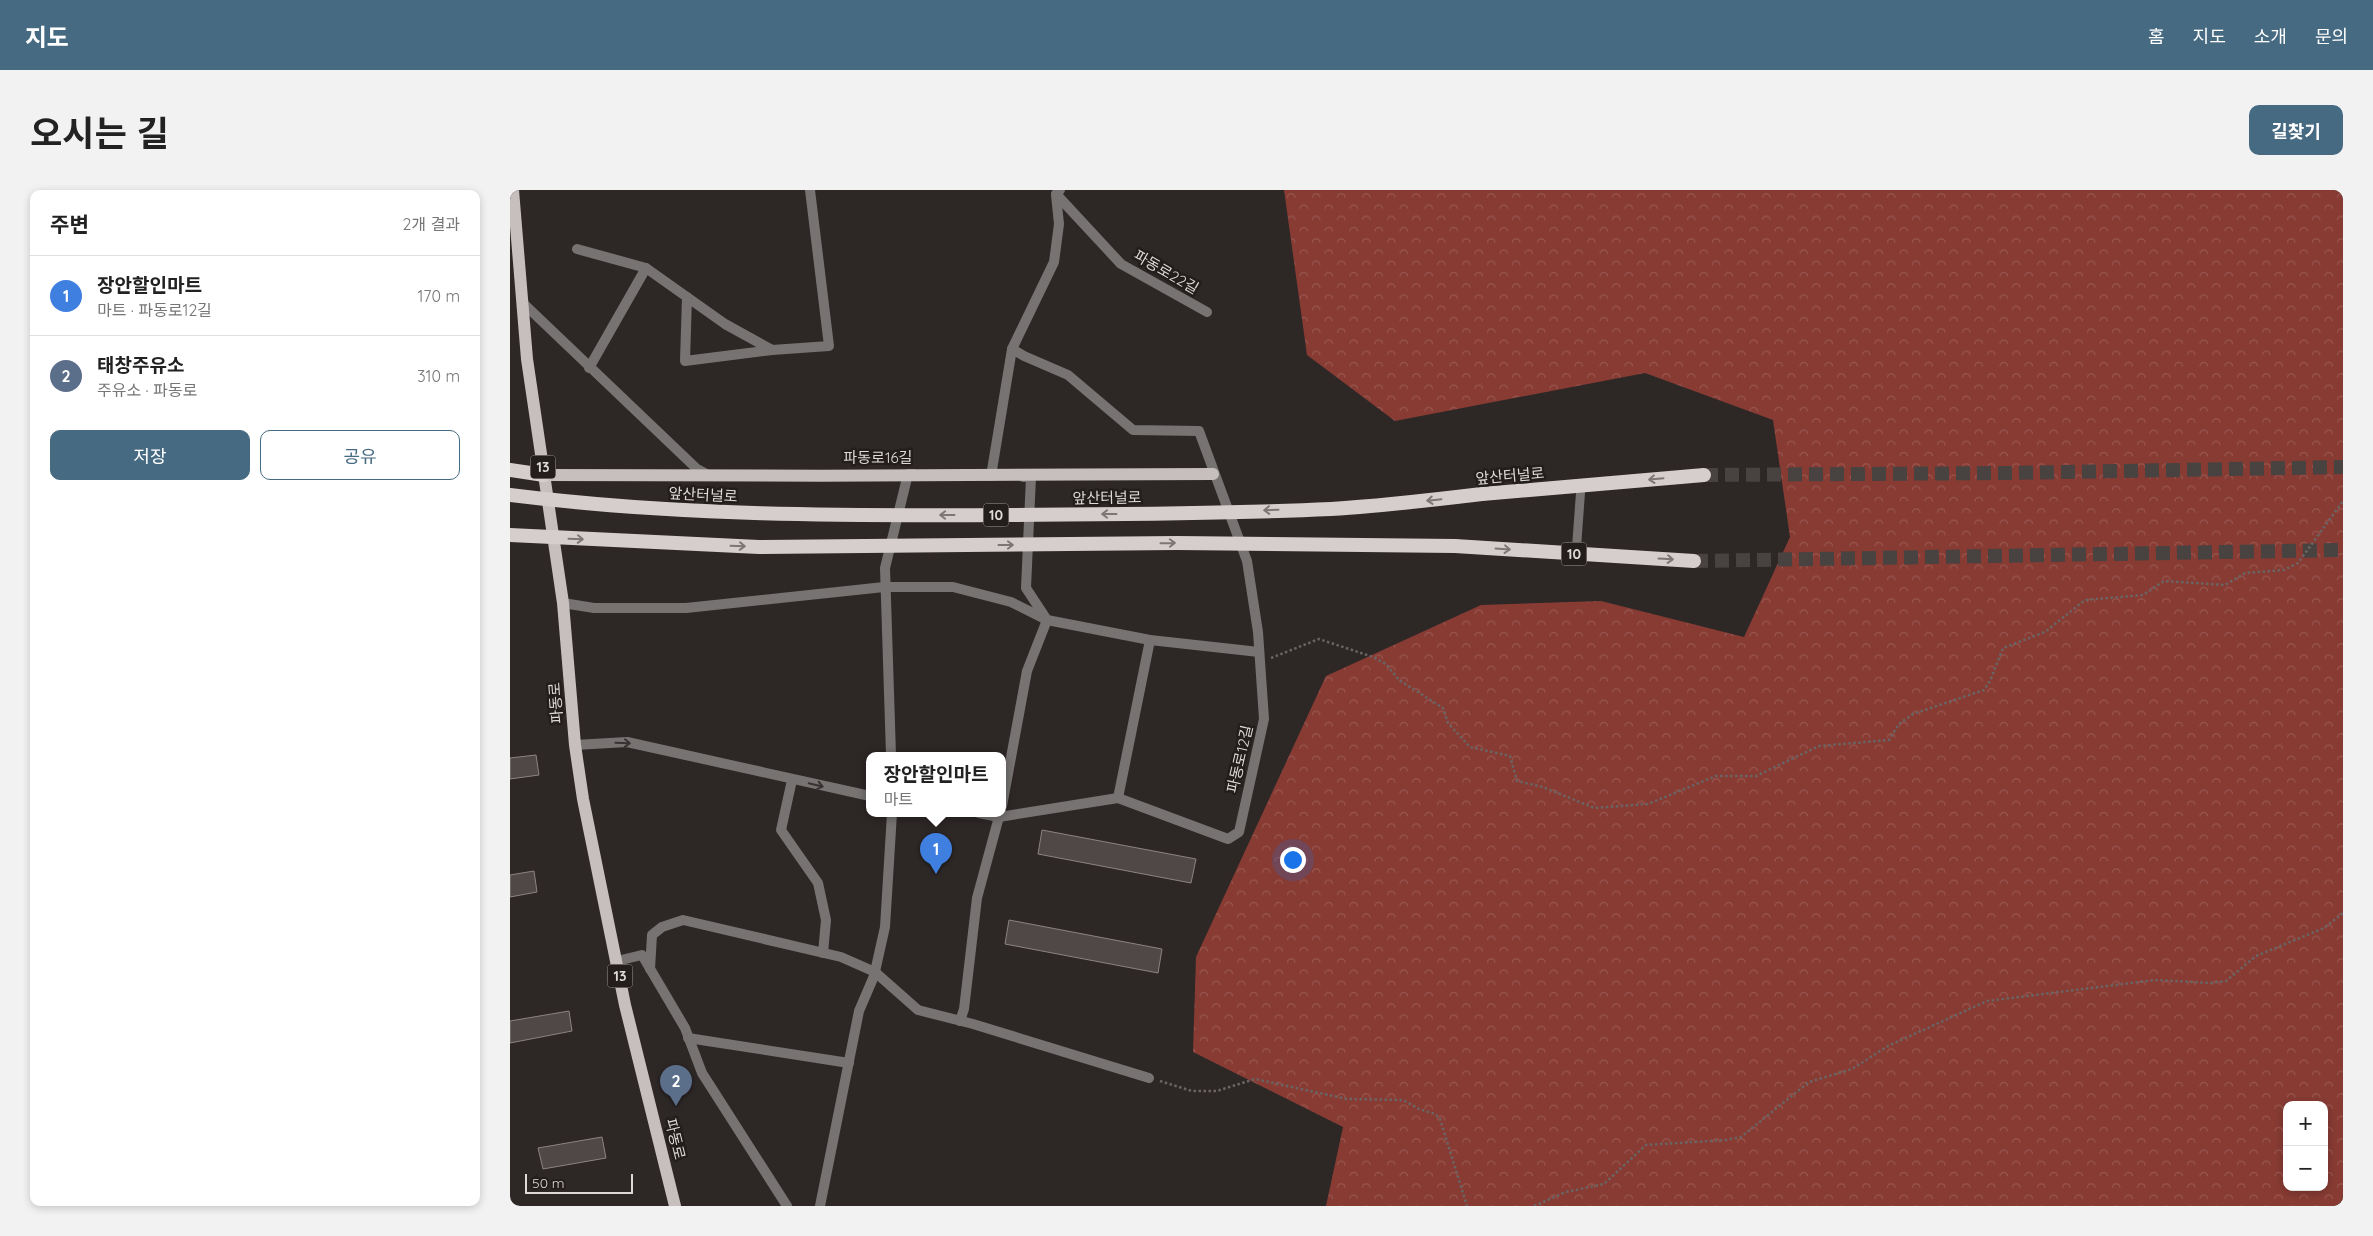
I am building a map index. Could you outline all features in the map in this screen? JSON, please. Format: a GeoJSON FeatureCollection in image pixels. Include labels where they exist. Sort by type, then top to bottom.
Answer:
{"type":"FeatureCollection","features":[{"type":"Feature","properties":{"kind":"highway"},"geometry":{"type":"LineString","coordinates":[[510,470],[544,475]]}},
{"type":"Feature","properties":{"kind":"highway","name":"앞산터널로"},"geometry":{"type":"LineString","coordinates":[[510,495],[576,503],[694,512],[838,516],[1131,514],[1332,508],[1704,475]]}},
{"type":"Feature","properties":{"kind":"highway","name":"10"},"geometry":{"type":"LineString","coordinates":[[510,537],[759,547],[1177,543],[1455,546],[1694,561]]}},
{"type":"Feature","properties":{"kind":"main road","name":"파동로"},"geometry":{"type":"LineString","coordinates":[[513,190],[524,304],[527,359],[563,603],[575,744],[584,808],[625,1005],[675,1206]]}},
{"type":"Feature","properties":{"kind":"main road","name":"파동로16길"},"geometry":{"type":"LineString","coordinates":[[544,475],[908,474]]}},
{"type":"Feature","properties":{"kind":"main road"},"geometry":{"type":"LineString","coordinates":[[991,476],[1214,474]]}},
{"type":"Feature","properties":{"kind":"street"},"geometry":{"type":"LineString","coordinates":[[687,297],[685,361],[772,350],[829,346],[810,190]]}},
{"type":"Feature","properties":{"kind":"street"},"geometry":{"type":"LineString","coordinates":[[991,476],[1012,349],[1054,262],[1060,224],[1056,192]]}},
{"type":"Feature","properties":{"kind":"street","name":"파동로22길"},"geometry":{"type":"LineString","coordinates":[[1056,192],[1121,264],[1206,312]]}},
{"type":"Feature","properties":{"kind":"street"},"geometry":{"type":"LineString","coordinates":[[577,249],[646,268],[725,324],[772,350]]}},
{"type":"Feature","properties":{"kind":"street"},"geometry":{"type":"LineString","coordinates":[[589,368],[646,268]]}},
{"type":"Feature","properties":{"kind":"street"},"geometry":{"type":"LineString","coordinates":[[524,304],[697,469],[708,475]]}},
{"type":"Feature","properties":{"kind":"street","name":"파동로12길"},"geometry":{"type":"LineString","coordinates":[[1006,814],[1118,798],[1228,839],[1239,832],[1264,720],[1260,656],[1247,561],[1199,431],[1132,430],[1068,375],[1012,349]]}},
{"type":"Feature","properties":{"kind":"street"},"geometry":{"type":"LineString","coordinates":[[891,752],[884,587],[885,568],[908,474],[1031,477],[1026,588],[1047,620]]}},
{"type":"Feature","properties":{"kind":"street"},"geometry":{"type":"LineString","coordinates":[[563,603],[594,608],[686,608],[884,587],[953,586],[1011,602],[1047,620],[1150,640],[1260,656]]}},
{"type":"Feature","properties":{"kind":"street"},"geometry":{"type":"LineString","coordinates":[[1006,784],[1027,671],[1047,620]]}},
{"type":"Feature","properties":{"kind":"street"},"geometry":{"type":"LineString","coordinates":[[1118,798],[1150,640]]}},
{"type":"Feature","properties":{"kind":"street"},"geometry":{"type":"LineString","coordinates":[[575,744],[628,742],[866,795]]}},
{"type":"Feature","properties":{"kind":"street"},"geometry":{"type":"LineString","coordinates":[[792,780],[781,830],[818,883],[826,920],[823,953]]}},
{"type":"Feature","properties":{"kind":"street"},"geometry":{"type":"LineString","coordinates":[[820,1206],[860,1011],[875,972],[885,927],[892,817]]}},
{"type":"Feature","properties":{"kind":"street"},"geometry":{"type":"LineString","coordinates":[[960,1021],[964,1008],[977,898],[999,817]]}},
{"type":"Feature","properties":{"kind":"street"},"geometry":{"type":"LineString","coordinates":[[650,969],[652,935],[662,927],[683,920],[841,957],[875,972],[918,1010],[1149,1078]]}},
{"type":"Feature","properties":{"kind":"street"},"geometry":{"type":"LineString","coordinates":[[617,961],[642,955],[685,1028],[702,1074],[787,1206]]}},
{"type":"Feature","properties":{"kind":"street"},"geometry":{"type":"LineString","coordinates":[[688,1038],[849,1063]]}},
{"type":"Feature","properties":{"kind":"lane"},"geometry":{"type":"LineString","coordinates":[[1576,554],[1582,486]]}},
{"type":"Feature","properties":{"kind":"path"},"geometry":{"type":"LineString","coordinates":[[1260,656],[1274,658],[1319,639],[1372,657],[1386,664],[1399,680],[1442,708],[1448,723],[1470,747],[1510,756],[1517,780],[1542,786],[1594,808],[1648,804],[1716,776],[1756,776],[1819,746],[1889,740],[1899,724],[1913,714],[1984,690],[1990,682],[2003,648],[2045,632],[2085,600],[2143,595],[2164,581],[2225,585],[2245,574],[2284,570],[2298,564],[2343,501]]}},
{"type":"Feature","properties":{"kind":"path"},"geometry":{"type":"LineString","coordinates":[[1534,1206],[1566,1192],[1604,1184],[1646,1145],[1726,1140],[1741,1137],[1809,1082],[1852,1069],[1888,1046],[1987,1001],[2156,980],[2212,983],[2226,981],[2256,956],[2324,928],[2343,913]]}},
{"type":"Feature","properties":{"kind":"path"},"geometry":{"type":"LineString","coordinates":[[1149,1078],[1192,1091],[1217,1091],[1255,1079],[1347,1098],[1402,1100],[1439,1117],[1467,1206]]}},
{"type":"Feature","properties":{"kind":"green space"},"geometry":{"type":"Polygon","coordinates":[[[1284,190],[2343,190],[2343,1206],[1326,1206],[1343,1127],[1193,1052],[1196,957],[1326,676],[1481,605],[1601,601],[1744,637],[1790,537],[1773,420],[1645,373],[1395,421],[1307,355],[1284,190]]]}},
{"type":"Feature","properties":{"kind":"building"},"geometry":{"type":"Polygon","coordinates":[[[536,755],[539,775],[510,779],[510,758],[536,755]]]}},
{"type":"Feature","properties":{"kind":"building"},"geometry":{"type":"Polygon","coordinates":[[[1042,830],[1196,859],[1191,883],[1038,854],[1042,830]]]}},
{"type":"Feature","properties":{"kind":"building"},"geometry":{"type":"Polygon","coordinates":[[[534,871],[537,892],[510,897],[510,875],[534,871]]]}},
{"type":"Feature","properties":{"kind":"building"},"geometry":{"type":"Polygon","coordinates":[[[1009,920],[1162,949],[1158,973],[1005,944],[1009,920]]]}},
{"type":"Feature","properties":{"kind":"building"},"geometry":{"type":"Polygon","coordinates":[[[569,1011],[572,1031],[510,1043],[510,1021],[569,1011]]]}},
{"type":"Feature","properties":{"kind":"building"},"geometry":{"type":"Polygon","coordinates":[[[602,1137],[606,1158],[543,1169],[538,1148],[602,1137]]]}},
{"type":"Feature","properties":{"kind":"tunnel"},"geometry":{"type":"LineString","coordinates":[[1704,475],[2008,473],[2343,467]]}},
{"type":"Feature","properties":{"kind":"tunnel"},"geometry":{"type":"LineString","coordinates":[[1694,561],[2343,550]]}},
{"type":"Feature","properties":{"kind":"place","name":"장안할인마트"},"geometry":{"type":"Point","coordinates":[936,874]}},
{"type":"Feature","properties":{"kind":"place","name":"태창주유소"},"geometry":{"type":"Point","coordinates":[676,1106]}}]}
